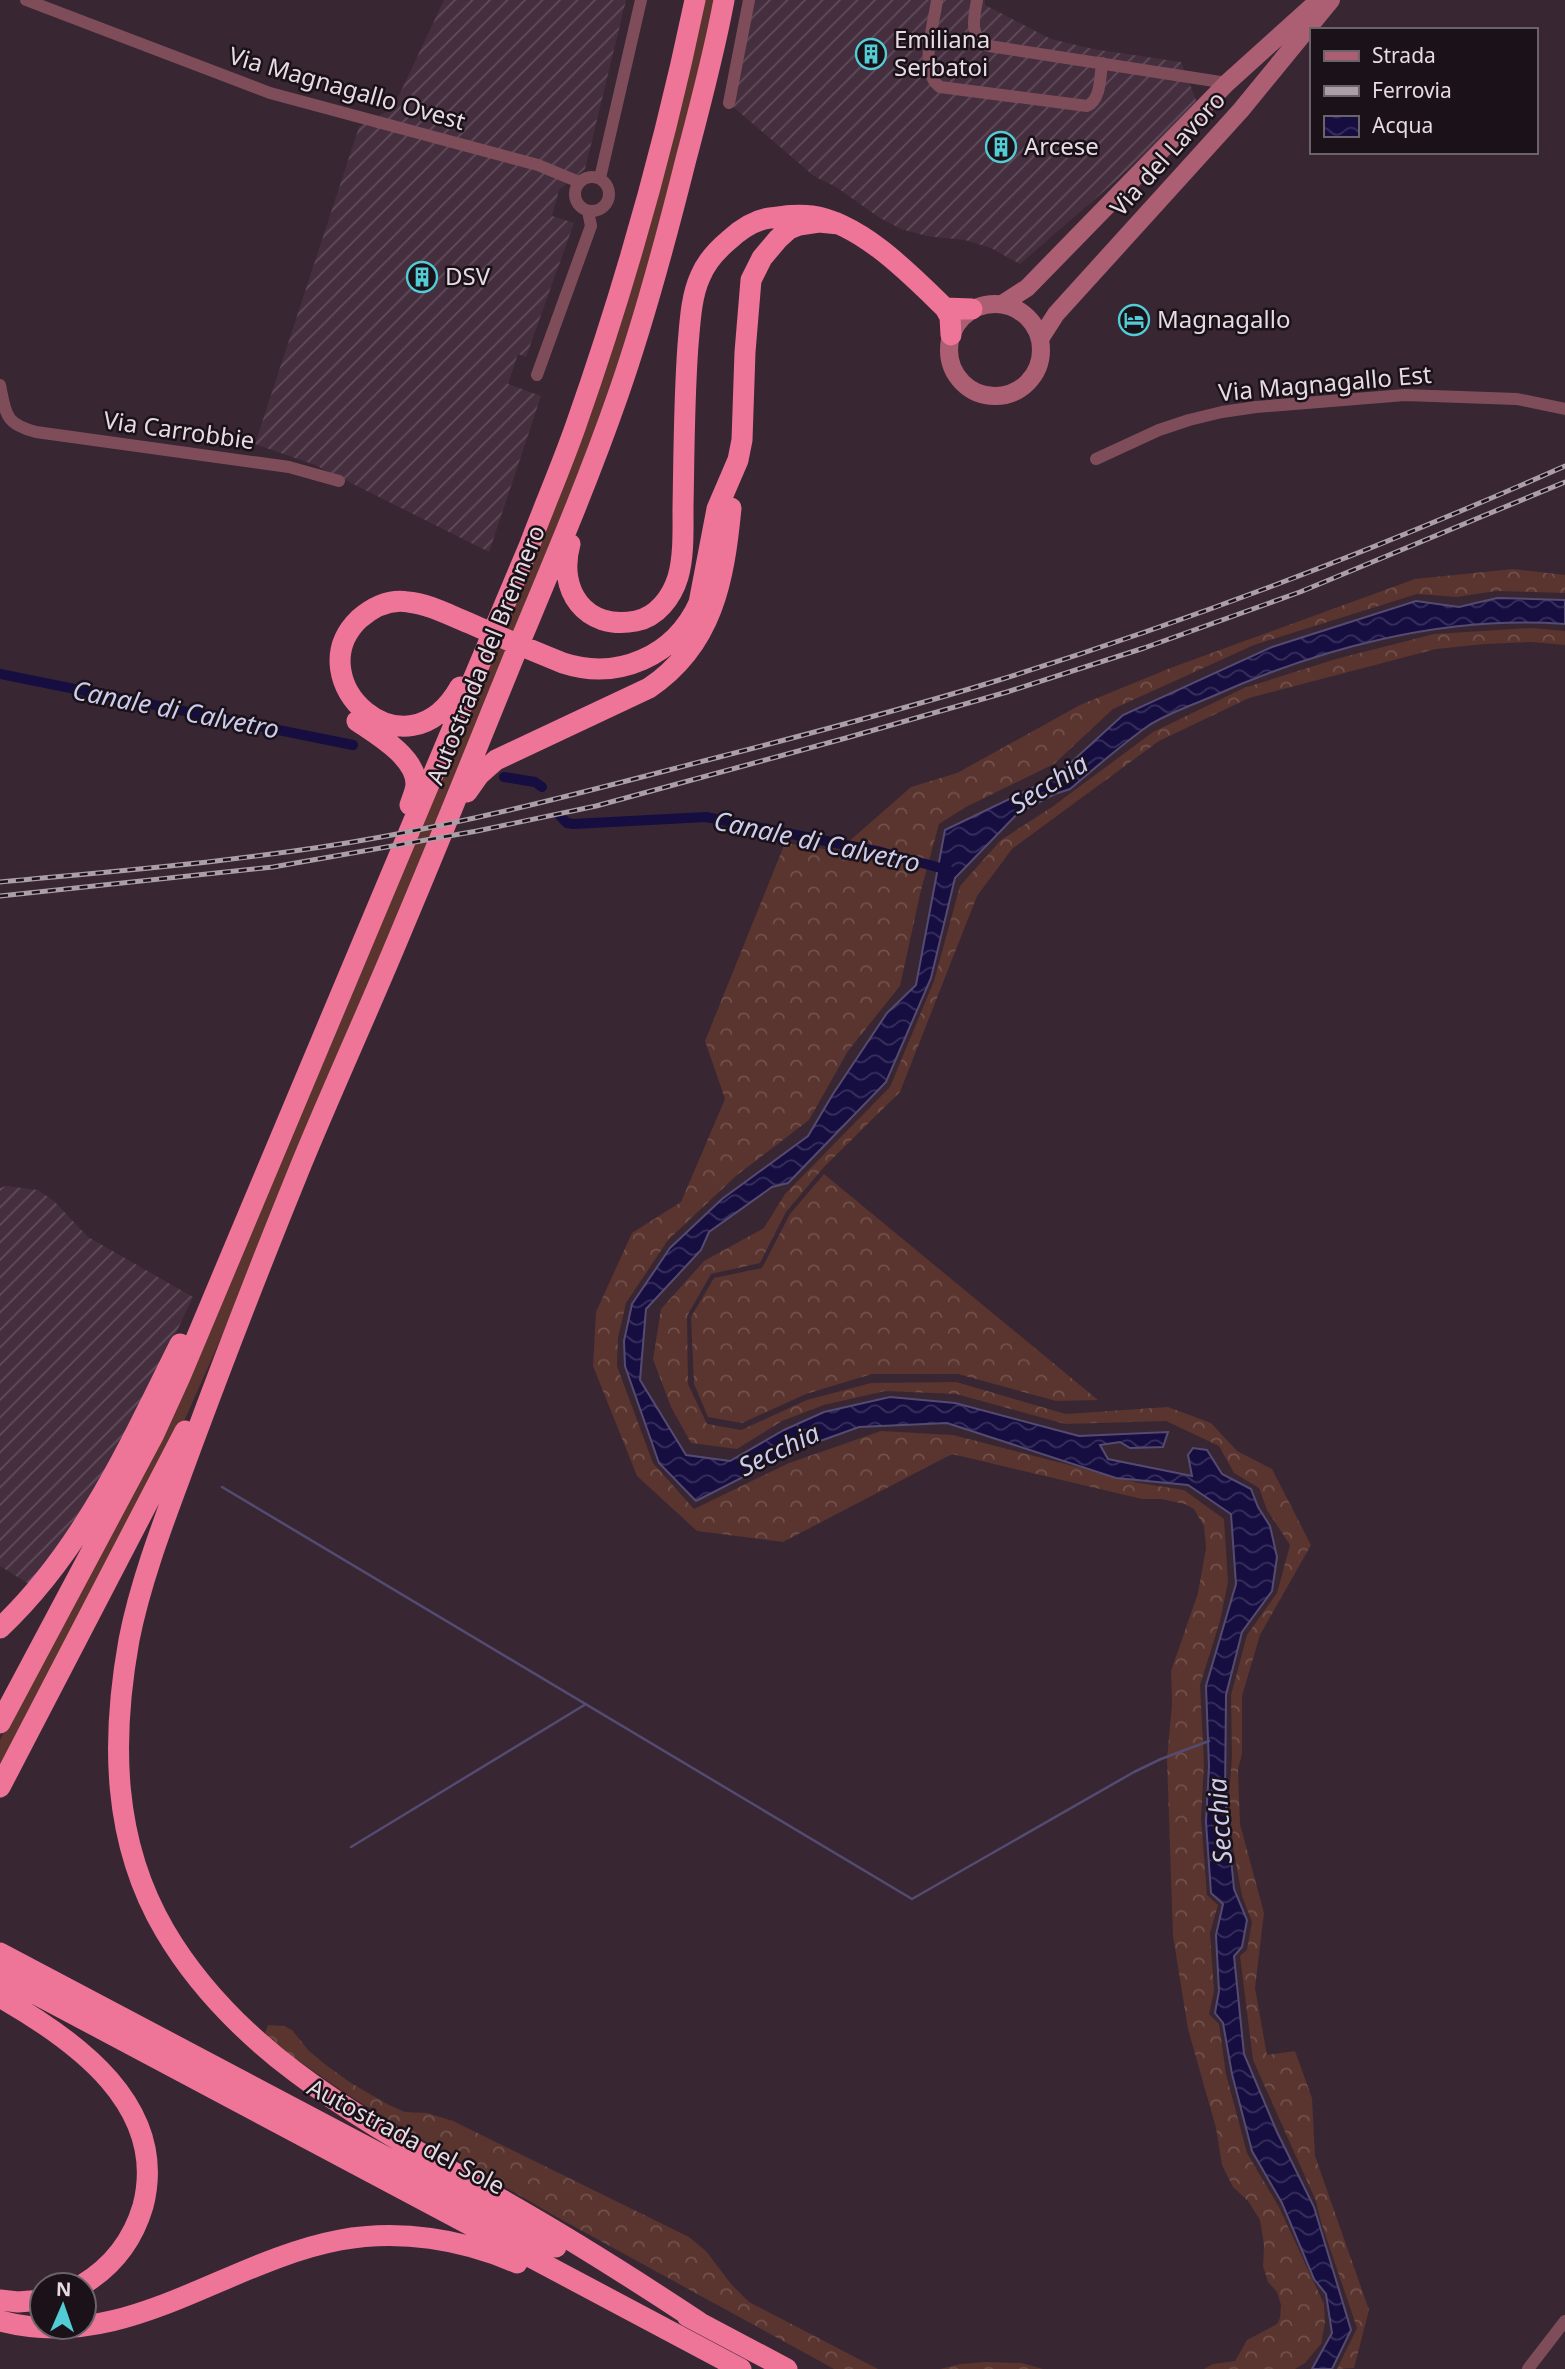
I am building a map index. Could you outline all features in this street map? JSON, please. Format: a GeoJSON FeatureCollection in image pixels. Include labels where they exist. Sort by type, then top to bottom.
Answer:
{"type":"FeatureCollection","features":[{"type":"Feature","properties":{"kind":"highway","name":"Autostrada del Brennero"},"geometry":{"type":"LineString","coordinates":[[257,1196],[530,544],[575,427],[656,171],[695,0]]}},
{"type":"Feature","properties":{"kind":"highway","name":"Autostrada del Brennero"},"geometry":{"type":"LineString","coordinates":[[242,1312],[549,573],[618,396],[664,248],[713,56],[724,0]]}},
{"type":"Feature","properties":{"kind":"highway"},"geometry":{"type":"LineString","coordinates":[[618,396],[611,436],[571,542],[566,566],[570,589],[584,609],[614,622],[640,620],[662,606],[678,576],[690,322],[699,278],[711,258],[738,232],[760,219],[785,216],[813,216],[856,232],[945,308],[950,317],[951,335]]}},
{"type":"Feature","properties":{"kind":"highway"},"geometry":{"type":"LineString","coordinates":[[382,897],[382,873],[406,817],[416,784],[413,771],[404,759],[387,742],[355,720],[334,691],[329,670],[333,639],[343,619],[356,605],[377,593],[396,590],[421,592],[576,667],[610,669],[642,660],[671,642],[687,624],[699,603],[717,509],[732,475],[741,440],[745,340],[751,280],[762,258],[789,229],[819,222],[839,224]]}},
{"type":"Feature","properties":{"kind":"highway"},"geometry":{"type":"LineString","coordinates":[[945,308],[972,309]]}},
{"type":"Feature","properties":{"kind":"highway"},"geometry":{"type":"LineString","coordinates":[[533,645],[576,655],[609,658],[643,647],[667,629],[678,616],[692,585],[697,523],[684,435]]}},
{"type":"Feature","properties":{"kind":"highway"},"geometry":{"type":"LineString","coordinates":[[402,930],[437,862],[467,793],[479,775],[504,755],[649,688],[670,673],[692,647],[711,612],[718,589],[727,542],[732,475]]}},
{"type":"Feature","properties":{"kind":"highway"},"geometry":{"type":"LineString","coordinates":[[475,620],[421,604],[397,601],[377,607],[354,624],[343,646],[343,678],[350,695],[361,710],[387,724],[416,725],[438,714],[463,682],[504,584],[530,544]]}},
{"type":"Feature","properties":{"kind":"highway"},"geometry":{"type":"LineString","coordinates":[[0,1628],[40,1587],[85,1524],[137,1431],[257,1196]]}},
{"type":"Feature","properties":{"kind":"highway"},"geometry":{"type":"LineString","coordinates":[[0,1723],[154,1434],[257,1196]]}},
{"type":"Feature","properties":{"kind":"highway"},"geometry":{"type":"LineString","coordinates":[[0,1787],[157,1487],[242,1312]]}},
{"type":"Feature","properties":{"kind":"highway"},"geometry":{"type":"LineString","coordinates":[[242,1312],[164,1524],[136,1608],[128,1649],[118,1731],[119,1794],[132,1858],[147,1897],[177,1951],[203,1985],[230,2017],[277,2059],[329,2097],[591,2251],[699,2322]]}},
{"type":"Feature","properties":{"kind":"highway","name":"Autostrada del Sole"},"geometry":{"type":"LineString","coordinates":[[0,1953],[787,2369]]}},
{"type":"Feature","properties":{"kind":"highway","name":"Autostrada del Sole"},"geometry":{"type":"LineString","coordinates":[[0,1975],[741,2369]]}},
{"type":"Feature","properties":{"kind":"highway"},"geometry":{"type":"LineString","coordinates":[[0,1997],[64,2038],[105,2075],[130,2108],[143,2141],[147,2167],[146,2189],[135,2227],[114,2260],[98,2274]]}},
{"type":"Feature","properties":{"kind":"highway"},"geometry":{"type":"LineString","coordinates":[[0,2321],[13,2325],[57,2329],[116,2322],[300,2251],[339,2240],[386,2235],[436,2239],[488,2251],[565,2287],[644,2317]]}},
{"type":"Feature","properties":{"kind":"highway"},"geometry":{"type":"LineString","coordinates":[[0,2300],[28,2301]]}},
{"type":"Feature","properties":{"kind":"main road","name":"Via del Lavoro"},"geometry":{"type":"LineString","coordinates":[[972,309],[1002,304],[1027,288],[1227,83],[1319,0]]}},
{"type":"Feature","properties":{"kind":"main road","name":"Via del Lavoro"},"geometry":{"type":"LineString","coordinates":[[951,335],[949,356],[958,377],[969,388],[991,396],[1014,392],[1028,382],[1034,375],[1040,358],[1040,339],[1056,314],[1241,110],[1331,0]]}},
{"type":"Feature","properties":{"kind":"main road"},"geometry":{"type":"LineString","coordinates":[[1002,304],[1024,313],[1034,325],[1040,339]]}},
{"type":"Feature","properties":{"kind":"main road"},"geometry":{"type":"LineString","coordinates":[[951,335],[959,320],[972,309]]}},
{"type":"Feature","properties":{"kind":"street","name":"Via Magnagallo Ovest"},"geometry":{"type":"LineString","coordinates":[[26,0],[257,89],[538,165],[579,182]]}},
{"type":"Feature","properties":{"kind":"street"},"geometry":{"type":"LineString","coordinates":[[600,178],[640,0]]}},
{"type":"Feature","properties":{"kind":"street"},"geometry":{"type":"LineString","coordinates":[[729,103],[750,0]]}},
{"type":"Feature","properties":{"kind":"street"},"geometry":{"type":"LineString","coordinates":[[937,0],[928,68],[932,81],[940,87],[1087,106],[1095,101],[1097,95],[1101,63]]}},
{"type":"Feature","properties":{"kind":"street"},"geometry":{"type":"LineString","coordinates":[[977,0],[974,33],[983,43],[1227,83]]}},
{"type":"Feature","properties":{"kind":"street"},"geometry":{"type":"LineString","coordinates":[[589,177],[600,178],[608,186],[610,197],[604,207],[594,212],[588,211],[579,206],[575,197],[579,182],[589,177]]}},
{"type":"Feature","properties":{"kind":"street"},"geometry":{"type":"LineString","coordinates":[[537,375],[591,226],[588,211]]}},
{"type":"Feature","properties":{"kind":"street","name":"Via Carrobbie"},"geometry":{"type":"LineString","coordinates":[[0,386],[13,424],[20,428],[289,467],[340,481]]}},
{"type":"Feature","properties":{"kind":"street","name":"Via Magnagallo Est"},"geometry":{"type":"LineString","coordinates":[[1096,459],[1159,430],[1189,420],[1256,407],[1405,395],[1517,399],[1565,409]]}},
{"type":"Feature","properties":{"kind":"street"},"geometry":{"type":"LineString","coordinates":[[1528,2369],[1565,2321]]}},
{"type":"Feature","properties":{"kind":"shaded area"},"geometry":{"type":"Polygon","coordinates":[[[444,0],[626,0],[585,169],[559,190],[552,216],[574,223],[526,357],[518,354],[508,384],[541,396],[489,552],[315,465],[255,444],[359,127],[393,108],[444,0]]]}},
{"type":"Feature","properties":{"kind":"shaded area"},"geometry":{"type":"Polygon","coordinates":[[[754,0],[985,0],[985,5],[1051,39],[1093,49],[1181,62],[1198,105],[1020,264],[991,248],[965,240],[927,236],[901,229],[880,218],[836,187],[814,176],[730,104],[754,0]]]}},
{"type":"Feature","properties":{"kind":"shaded area"},"geometry":{"type":"Polygon","coordinates":[[[6,1186],[38,1190],[54,1201],[88,1237],[193,1297],[118,1455],[32,1586],[0,1566],[0,1188],[6,1186]]]}},
{"type":"Feature","properties":{"kind":"green space"},"geometry":{"type":"Polygon","coordinates":[[[699,0],[716,0],[644,288],[580,477],[250,1273],[173,1446],[0,1779],[0,1740],[77,1589],[564,469],[699,0]]]}},
{"type":"Feature","properties":{"kind":"green space"},"geometry":{"type":"Polygon","coordinates":[[[1513,569],[1565,575],[1565,593],[1496,591],[1457,597],[1417,594],[1254,645],[1113,709],[1054,764],[966,807],[939,824],[900,986],[848,1051],[809,1120],[737,1175],[668,1240],[626,1303],[618,1338],[617,1366],[653,1463],[694,1509],[789,1463],[881,1431],[953,1435],[1139,1483],[1184,1490],[1224,1519],[1228,1582],[1220,1621],[1200,1685],[1204,1764],[1201,1819],[1207,1895],[1218,1905],[1210,1933],[1214,1991],[1209,2014],[1219,2024],[1226,2074],[1247,2153],[1279,2207],[1324,2304],[1325,2323],[1321,2344],[1305,2363],[1295,2369],[1204,2369],[1213,2364],[1235,2361],[1247,2340],[1277,2324],[1281,2305],[1277,2292],[1268,2282],[1263,2266],[1264,2245],[1260,2220],[1248,2201],[1233,2187],[1222,2165],[1216,2128],[1188,2029],[1173,1936],[1167,1759],[1172,1704],[1171,1671],[1198,1593],[1206,1548],[1204,1526],[1194,1509],[1185,1504],[1161,1499],[1142,1499],[952,1454],[783,1542],[697,1531],[637,1476],[593,1366],[596,1312],[632,1233],[681,1202],[725,1099],[705,1041],[785,843],[838,851],[911,787],[957,773],[1080,705],[1173,667],[1415,579],[1513,569]]]}},
{"type":"Feature","properties":{"kind":"green space"},"geometry":{"type":"Polygon","coordinates":[[[1532,628],[1565,631],[1565,645],[1531,642],[1436,649],[1249,698],[1159,741],[1012,849],[977,896],[900,1092],[824,1167],[786,1212],[760,1263],[711,1274],[687,1316],[688,1384],[707,1424],[741,1430],[807,1400],[871,1383],[956,1382],[1066,1414],[1168,1407],[1211,1423],[1237,1451],[1272,1469],[1311,1545],[1260,1635],[1242,1696],[1242,1754],[1238,1769],[1240,1824],[1264,1913],[1255,1988],[1267,2055],[1295,2051],[1312,2098],[1315,2156],[1369,2310],[1354,2368],[1337,2369],[1357,2328],[1316,2201],[1253,2060],[1240,1956],[1247,1950],[1252,1922],[1242,1896],[1233,1847],[1229,1796],[1232,1757],[1231,1695],[1247,1635],[1277,1593],[1290,1545],[1267,1510],[1259,1488],[1234,1473],[1219,1446],[1166,1421],[1065,1424],[956,1394],[885,1391],[824,1405],[782,1421],[737,1449],[691,1443],[671,1407],[653,1359],[661,1309],[704,1261],[764,1228],[785,1194],[890,1087],[934,981],[960,886],[1001,840],[1052,807],[1153,732],[1244,688],[1336,659],[1434,634],[1532,628]]]}},
{"type":"Feature","properties":{"kind":"green space"},"geometry":{"type":"Polygon","coordinates":[[[824,1174],[1098,1400],[1056,1401],[958,1374],[872,1374],[806,1394],[742,1423],[708,1417],[694,1384],[691,1317],[714,1278],[762,1268],[790,1214],[824,1174]]]}},
{"type":"Feature","properties":{"kind":"green space"},"geometry":{"type":"Polygon","coordinates":[[[268,2025],[284,2026],[292,2030],[309,2051],[326,2065],[389,2105],[405,2112],[427,2113],[453,2121],[689,2237],[706,2251],[731,2284],[749,2302],[878,2369],[834,2369],[555,2216],[345,2093],[276,2045],[265,2033],[268,2025]]]}},
{"type":"Feature","properties":{"kind":"green space"},"geometry":{"type":"Polygon","coordinates":[[[985,2362],[1022,2363],[1043,2369],[940,2369],[985,2362]]]}},
{"type":"Feature","properties":{"kind":"water","name":"Secchia"},"geometry":{"type":"Polygon","coordinates":[[[1497,598],[1565,600],[1565,624],[1474,625],[1429,630],[1339,650],[1295,664],[1178,710],[1155,722],[1070,789],[1018,813],[955,878],[931,978],[886,1082],[788,1183],[772,1187],[709,1232],[701,1250],[646,1309],[640,1380],[686,1455],[730,1461],[784,1430],[824,1412],[890,1397],[955,1403],[1079,1436],[1168,1432],[1163,1447],[1130,1448],[1120,1442],[1100,1445],[1108,1459],[1192,1476],[1188,1455],[1193,1448],[1207,1450],[1222,1474],[1251,1489],[1270,1526],[1277,1557],[1272,1591],[1242,1632],[1226,1695],[1225,1797],[1234,1889],[1247,1920],[1242,1947],[1234,1956],[1244,2054],[1277,2132],[1314,2207],[1351,2330],[1332,2369],[1312,2369],[1332,2333],[1326,2294],[1314,2279],[1282,2203],[1252,2151],[1232,2074],[1223,2023],[1215,2013],[1219,1991],[1216,1935],[1223,1904],[1211,1893],[1206,1822],[1209,1766],[1206,1686],[1236,1584],[1231,1514],[1188,1485],[1116,1478],[947,1423],[859,1427],[798,1449],[696,1501],[659,1463],[625,1366],[624,1341],[632,1304],[670,1248],[722,1199],[808,1136],[887,1013],[916,985],[945,830],[1055,777],[1123,715],[1272,647],[1416,601],[1459,607],[1497,598]]]}},
{"type":"Feature","properties":{"kind":"waterway","name":"Canale di Calvetro"},"geometry":{"type":"LineString","coordinates":[[0,674],[353,745]]}},
{"type":"Feature","properties":{"kind":"waterway","name":"Canale di Calvetro"},"geometry":{"type":"LineString","coordinates":[[504,777],[535,782],[542,787]]}},
{"type":"Feature","properties":{"kind":"waterway","name":"Canale di Calvetro"},"geometry":{"type":"LineString","coordinates":[[561,817],[567,823],[573,824],[706,817],[881,852],[948,870]]}},
{"type":"Feature","properties":{"kind":"waterway"},"geometry":{"type":"LineString","coordinates":[[222,1487],[912,1899],[1134,1772],[1209,1741]]}},
{"type":"Feature","properties":{"kind":"waterway"},"geometry":{"type":"LineString","coordinates":[[351,1847],[586,1704]]}},
{"type":"Feature","properties":{"kind":"railway"},"geometry":{"type":"LineString","coordinates":[[0,882],[239,858],[381,837],[553,800],[827,729],[999,680],[1214,608],[1426,526],[1565,466]]}},
{"type":"Feature","properties":{"kind":"railway"},"geometry":{"type":"LineString","coordinates":[[0,896],[273,867],[477,831],[596,806],[1007,692],[1144,648],[1300,592],[1565,482]]}},
{"type":"Feature","properties":{"kind":"place","name":"Emiliana Serbatoi"},"geometry":{"type":"Point","coordinates":[871,54]}},
{"type":"Feature","properties":{"kind":"place","name":"Arcese"},"geometry":{"type":"Point","coordinates":[1001,147]}},
{"type":"Feature","properties":{"kind":"place","name":"DSV"},"geometry":{"type":"Point","coordinates":[422,277]}},
{"type":"Feature","properties":{"kind":"place","name":"Magnagallo"},"geometry":{"type":"Point","coordinates":[1134,320]}}]}
